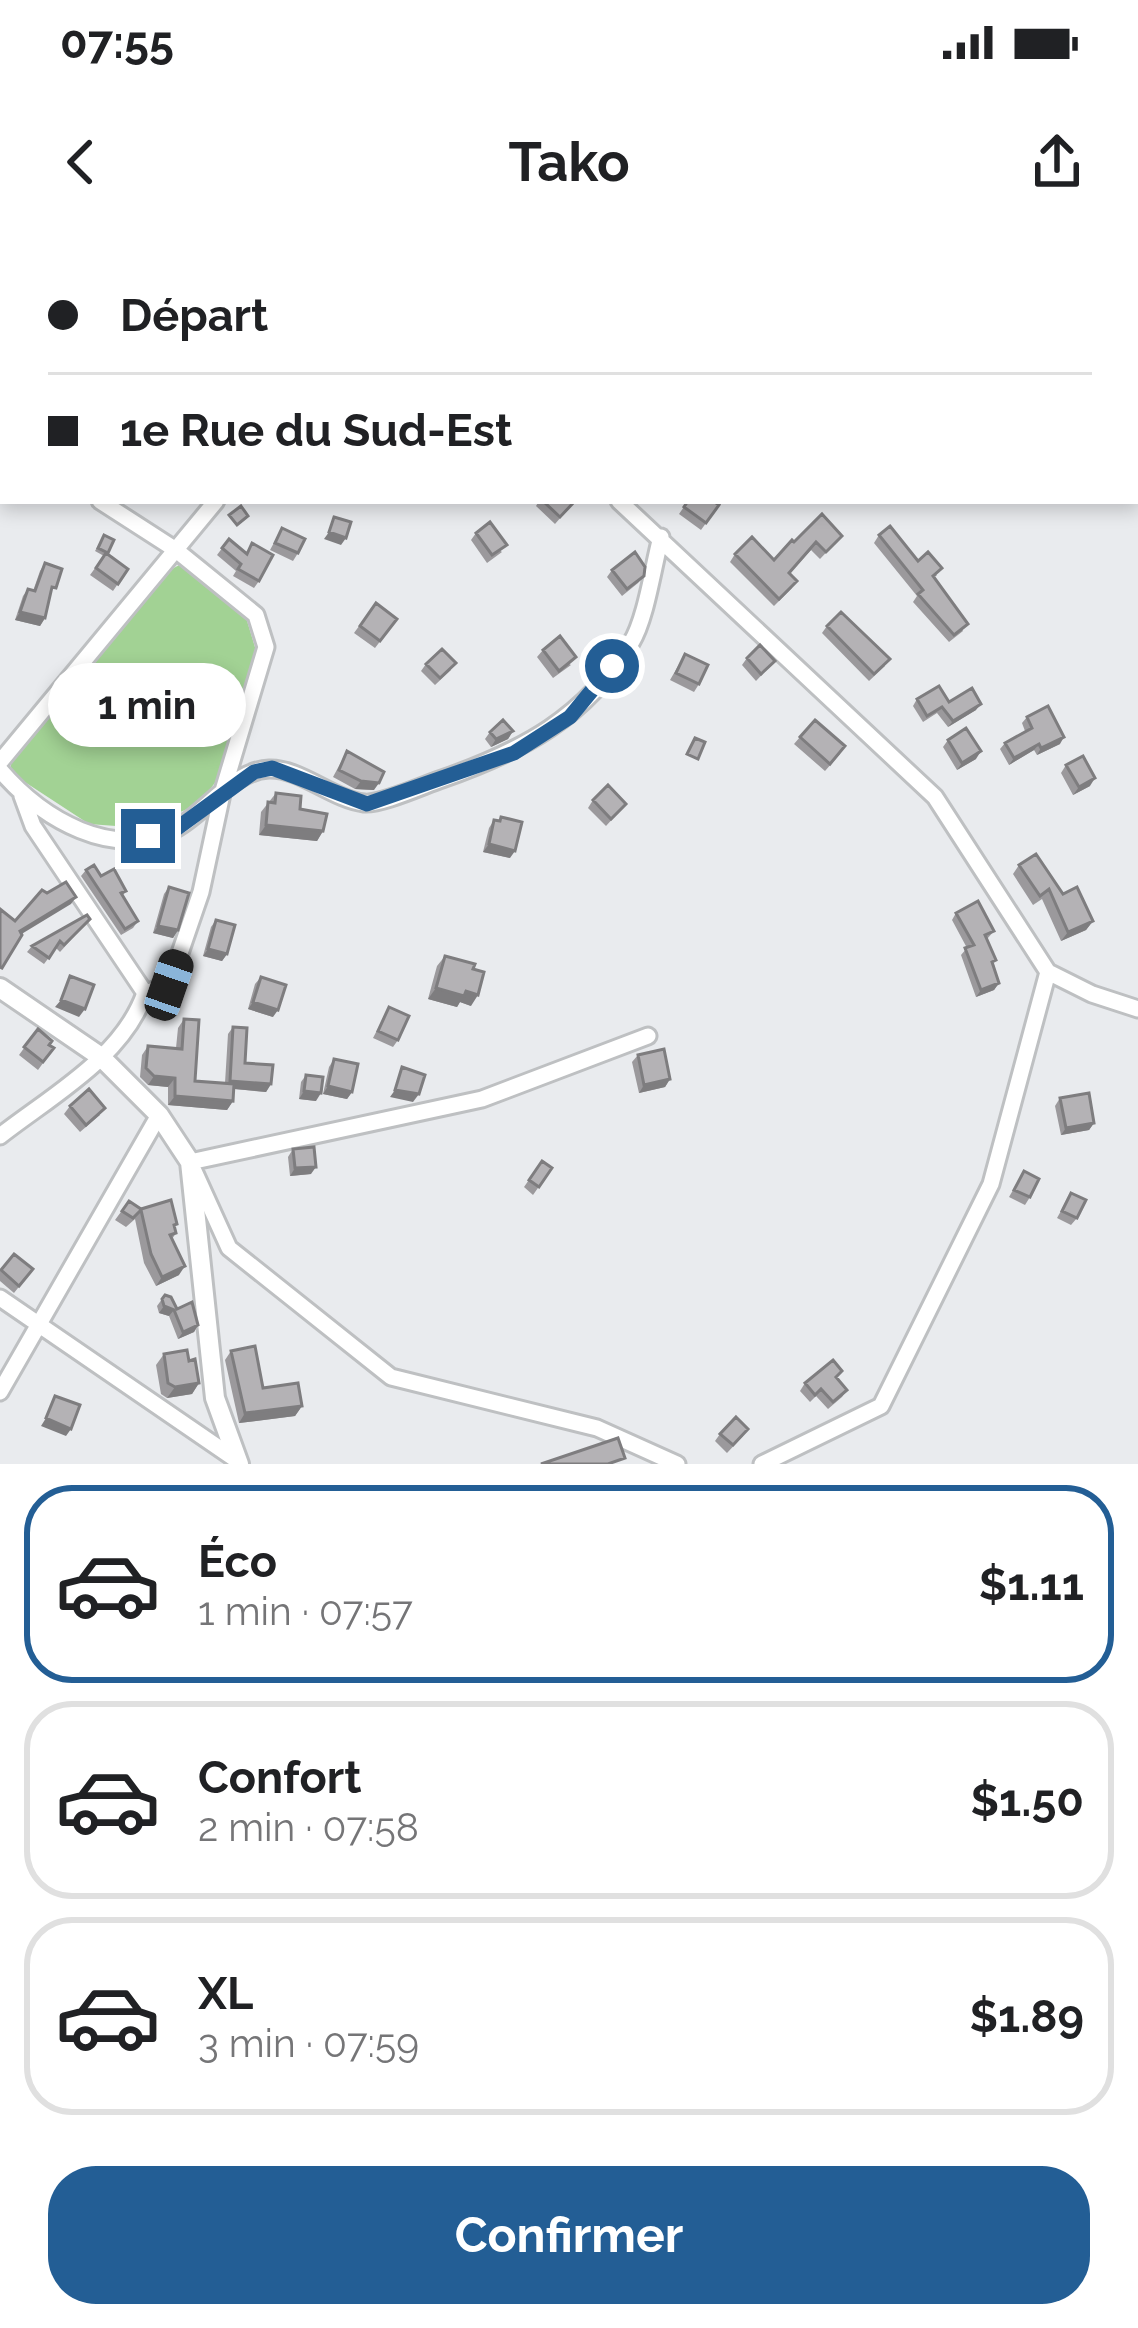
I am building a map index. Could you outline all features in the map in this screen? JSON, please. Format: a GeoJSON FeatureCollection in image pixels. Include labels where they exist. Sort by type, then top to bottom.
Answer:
{"type":"FeatureCollection","features":[{"type":"Feature","properties":{"kind":"street"},"geometry":{"type":"LineString","coordinates":[[105,504],[176,550],[256,615],[266,647],[222,794],[201,892],[169,985],[145,993]]}},
{"type":"Feature","properties":{"kind":"street"},"geometry":{"type":"LineString","coordinates":[[145,993],[33,826],[22,796],[0,766],[214,504]]}},
{"type":"Feature","properties":{"kind":"street"},"geometry":{"type":"LineString","coordinates":[[622,504],[935,797],[1048,972],[1092,994],[1138,1009]]}},
{"type":"Feature","properties":{"kind":"street"},"geometry":{"type":"LineString","coordinates":[[22,796],[68,826],[121,842],[176,829],[254,772],[272,768],[367,804],[514,753],[570,717],[634,641],[661,537]]}},
{"type":"Feature","properties":{"kind":"street"},"geometry":{"type":"LineString","coordinates":[[761,1464],[881,1406],[991,1184],[1048,972]]}},
{"type":"Feature","properties":{"kind":"street"},"geometry":{"type":"LineString","coordinates":[[0,988],[101,1057],[159,1115],[190,1162],[229,1248],[391,1377],[597,1428],[676,1464]]}},
{"type":"Feature","properties":{"kind":"street"},"geometry":{"type":"LineString","coordinates":[[0,1136],[101,1057],[136,1019],[145,993]]}},
{"type":"Feature","properties":{"kind":"street"},"geometry":{"type":"LineString","coordinates":[[190,1162],[482,1099],[648,1036]]}},
{"type":"Feature","properties":{"kind":"street"},"geometry":{"type":"LineString","coordinates":[[0,1392],[159,1115]]}},
{"type":"Feature","properties":{"kind":"street"},"geometry":{"type":"LineString","coordinates":[[190,1162],[215,1398],[237,1462]]}},
{"type":"Feature","properties":{"kind":"street"},"geometry":{"type":"LineString","coordinates":[[0,1298],[237,1462]]}},
{"type":"Feature","properties":{"kind":"green space"},"geometry":{"type":"Polygon","coordinates":[[[181,564],[245,614],[258,657],[223,772],[199,804],[143,828],[89,824],[11,773],[11,758],[163,574],[181,564]]]}},
{"type":"Feature","properties":{"kind":"building"},"geometry":{"type":"Polygon","coordinates":[[[546,504],[572,504],[560,517],[546,504]]]}},
{"type":"Feature","properties":{"kind":"building"},"geometry":{"type":"Polygon","coordinates":[[[686,504],[719,505],[706,523],[686,504]]]}},
{"type":"Feature","properties":{"kind":"building"},"geometry":{"type":"Polygon","coordinates":[[[241,506],[248,516],[237,525],[229,515],[241,506]]]}},
{"type":"Feature","properties":{"kind":"building"},"geometry":{"type":"Polygon","coordinates":[[[822,514],[842,536],[826,552],[816,542],[789,573],[797,581],[779,599],[735,554],[752,537],[774,560],[822,514]]]}},
{"type":"Feature","properties":{"kind":"building"},"geometry":{"type":"Polygon","coordinates":[[[334,517],[351,522],[346,538],[329,532],[334,517]]]}},
{"type":"Feature","properties":{"kind":"building"},"geometry":{"type":"Polygon","coordinates":[[[490,522],[507,545],[492,555],[476,533],[490,522]]]}},
{"type":"Feature","properties":{"kind":"building"},"geometry":{"type":"Polygon","coordinates":[[[890,526],[918,561],[928,552],[942,568],[933,576],[968,624],[954,635],[918,594],[923,590],[879,535],[890,526]]]}},
{"type":"Feature","properties":{"kind":"building"},"geometry":{"type":"Polygon","coordinates":[[[282,528],[305,539],[298,553],[275,543],[282,528]]]}},
{"type":"Feature","properties":{"kind":"building"},"geometry":{"type":"Polygon","coordinates":[[[104,535],[114,540],[108,553],[98,548],[104,535]]]}},
{"type":"Feature","properties":{"kind":"building"},"geometry":{"type":"Polygon","coordinates":[[[229,539],[247,554],[252,543],[273,555],[259,581],[238,569],[241,564],[222,548],[229,539]]]}},
{"type":"Feature","properties":{"kind":"building"},"geometry":{"type":"Polygon","coordinates":[[[635,552],[645,567],[644,576],[627,589],[612,570],[635,552]]]}},
{"type":"Feature","properties":{"kind":"building"},"geometry":{"type":"Polygon","coordinates":[[[106,553],[128,569],[118,584],[96,568],[106,553]]]}},
{"type":"Feature","properties":{"kind":"building"},"geometry":{"type":"Polygon","coordinates":[[[45,563],[62,569],[45,618],[20,612],[28,589],[35,591],[45,563]]]}},
{"type":"Feature","properties":{"kind":"building"},"geometry":{"type":"Polygon","coordinates":[[[376,603],[397,619],[380,641],[360,626],[376,603]]]}},
{"type":"Feature","properties":{"kind":"building"},"geometry":{"type":"Polygon","coordinates":[[[841,612],[890,659],[874,674],[827,626],[841,612]]]}},
{"type":"Feature","properties":{"kind":"building"},"geometry":{"type":"Polygon","coordinates":[[[560,636],[576,657],[559,671],[543,650],[560,636]]]}},
{"type":"Feature","properties":{"kind":"building"},"geometry":{"type":"Polygon","coordinates":[[[760,645],[775,661],[761,674],[747,658],[760,645]]]}},
{"type":"Feature","properties":{"kind":"building"},"geometry":{"type":"Polygon","coordinates":[[[442,649],[456,663],[440,678],[426,664],[442,649]]]}},
{"type":"Feature","properties":{"kind":"building"},"geometry":{"type":"Polygon","coordinates":[[[685,654],[708,665],[699,684],[676,673],[685,654]]]}},
{"type":"Feature","properties":{"kind":"building"},"geometry":{"type":"Polygon","coordinates":[[[939,686],[949,702],[972,688],[981,704],[953,721],[942,707],[927,716],[917,699],[939,686]]]}},
{"type":"Feature","properties":{"kind":"building"},"geometry":{"type":"Polygon","coordinates":[[[1048,706],[1064,737],[1014,758],[1005,743],[1032,728],[1027,717],[1048,706]]]}},
{"type":"Feature","properties":{"kind":"building"},"geometry":{"type":"Polygon","coordinates":[[[503,720],[513,731],[496,739],[490,732],[503,720]]]}},
{"type":"Feature","properties":{"kind":"building"},"geometry":{"type":"Polygon","coordinates":[[[815,720],[845,746],[830,764],[800,737],[815,720]]]}},
{"type":"Feature","properties":{"kind":"building"},"geometry":{"type":"Polygon","coordinates":[[[966,728],[981,751],[962,763],[948,740],[966,728]]]}},
{"type":"Feature","properties":{"kind":"building"},"geometry":{"type":"Polygon","coordinates":[[[695,738],[705,742],[698,759],[687,754],[695,738]]]}},
{"type":"Feature","properties":{"kind":"building"},"geometry":{"type":"Polygon","coordinates":[[[347,751],[384,772],[379,783],[361,781],[339,770],[347,751]]]}},
{"type":"Feature","properties":{"kind":"building"},"geometry":{"type":"Polygon","coordinates":[[[1083,756],[1095,778],[1079,787],[1066,765],[1083,756]]]}},
{"type":"Feature","properties":{"kind":"building"},"geometry":{"type":"Polygon","coordinates":[[[608,785],[626,804],[611,819],[593,800],[608,785]]]}},
{"type":"Feature","properties":{"kind":"building"},"geometry":{"type":"Polygon","coordinates":[[[276,793],[301,796],[300,809],[327,814],[323,831],[266,825],[268,802],[275,803],[276,793]]]}},
{"type":"Feature","properties":{"kind":"building"},"geometry":{"type":"Polygon","coordinates":[[[494,820],[522,822],[515,851],[489,844],[494,820]]]}},
{"type":"Feature","properties":{"kind":"building"},"geometry":{"type":"Polygon","coordinates":[[[1036,854],[1063,894],[1077,887],[1093,921],[1068,932],[1049,889],[1040,896],[1019,865],[1036,854]]]}},
{"type":"Feature","properties":{"kind":"building"},"geometry":{"type":"Polygon","coordinates":[[[94,865],[101,876],[114,869],[126,891],[121,893],[138,921],[125,929],[86,870],[94,865]]]}},
{"type":"Feature","properties":{"kind":"building"},"geometry":{"type":"Polygon","coordinates":[[[66,882],[76,897],[20,931],[22,935],[0,967],[0,909],[15,921],[42,890],[47,893],[66,882]]]}},
{"type":"Feature","properties":{"kind":"building"},"geometry":{"type":"Polygon","coordinates":[[[169,887],[189,893],[178,930],[158,926],[169,887]]]}},
{"type":"Feature","properties":{"kind":"building"},"geometry":{"type":"Polygon","coordinates":[[[978,901],[994,931],[985,935],[999,983],[981,990],[965,948],[974,945],[956,913],[978,901]]]}},
{"type":"Feature","properties":{"kind":"building"},"geometry":{"type":"Polygon","coordinates":[[[87,915],[90,919],[64,945],[60,941],[49,958],[32,946],[87,915]]]}},
{"type":"Feature","properties":{"kind":"building"},"geometry":{"type":"Polygon","coordinates":[[[216,920],[235,925],[227,954],[208,949],[216,920]]]}},
{"type":"Feature","properties":{"kind":"building"},"geometry":{"type":"Polygon","coordinates":[[[445,956],[475,964],[473,969],[484,972],[478,995],[436,988],[445,956]]]}},
{"type":"Feature","properties":{"kind":"building"},"geometry":{"type":"Polygon","coordinates":[[[70,976],[94,985],[85,1009],[61,1000],[70,976]]]}},
{"type":"Feature","properties":{"kind":"building"},"geometry":{"type":"Polygon","coordinates":[[[261,977],[286,985],[278,1010],[253,1002],[261,977]]]}},
{"type":"Feature","properties":{"kind":"building"},"geometry":{"type":"Polygon","coordinates":[[[389,1007],[409,1016],[398,1040],[378,1031],[389,1007]]]}},
{"type":"Feature","properties":{"kind":"building"},"geometry":{"type":"Polygon","coordinates":[[[184,1019],[199,1020],[195,1081],[234,1084],[233,1101],[175,1096],[175,1078],[154,1076],[146,1068],[148,1046],[182,1049],[184,1019]]]}},
{"type":"Feature","properties":{"kind":"building"},"geometry":{"type":"Polygon","coordinates":[[[233,1027],[247,1028],[245,1063],[273,1065],[271,1084],[230,1081],[233,1027]]]}},
{"type":"Feature","properties":{"kind":"building"},"geometry":{"type":"Polygon","coordinates":[[[38,1029],[54,1048],[43,1062],[24,1047],[38,1029]]]}},
{"type":"Feature","properties":{"kind":"building"},"geometry":{"type":"Polygon","coordinates":[[[664,1049],[670,1079],[644,1085],[638,1055],[664,1049]]]}},
{"type":"Feature","properties":{"kind":"building"},"geometry":{"type":"Polygon","coordinates":[[[334,1059],[358,1064],[352,1092],[328,1086],[334,1059]]]}},
{"type":"Feature","properties":{"kind":"building"},"geometry":{"type":"Polygon","coordinates":[[[402,1067],[425,1075],[419,1094],[395,1090],[402,1067]]]}},
{"type":"Feature","properties":{"kind":"building"},"geometry":{"type":"Polygon","coordinates":[[[306,1075],[323,1077],[321,1093],[304,1091],[306,1075]]]}},
{"type":"Feature","properties":{"kind":"building"},"geometry":{"type":"Polygon","coordinates":[[[89,1089],[105,1108],[86,1125],[70,1106],[89,1089]]]}},
{"type":"Feature","properties":{"kind":"building"},"geometry":{"type":"Polygon","coordinates":[[[1089,1093],[1094,1123],[1066,1128],[1060,1098],[1089,1093]]]}},
{"type":"Feature","properties":{"kind":"building"},"geometry":{"type":"Polygon","coordinates":[[[314,1147],[316,1167],[295,1168],[293,1149],[314,1147]]]}},
{"type":"Feature","properties":{"kind":"building"},"geometry":{"type":"Polygon","coordinates":[[[542,1161],[552,1168],[539,1187],[529,1180],[542,1161]]]}},
{"type":"Feature","properties":{"kind":"building"},"geometry":{"type":"Polygon","coordinates":[[[1024,1171],[1039,1179],[1030,1197],[1014,1190],[1024,1171]]]}},
{"type":"Feature","properties":{"kind":"building"},"geometry":{"type":"Polygon","coordinates":[[[1071,1193],[1086,1200],[1077,1218],[1062,1211],[1071,1193]]]}},
{"type":"Feature","properties":{"kind":"building"},"geometry":{"type":"Polygon","coordinates":[[[171,1200],[177,1224],[176,1233],[170,1235],[185,1266],[162,1277],[151,1254],[141,1210],[133,1218],[122,1211],[129,1201],[141,1209],[171,1200]]]}},
{"type":"Feature","properties":{"kind":"building"},"geometry":{"type":"Polygon","coordinates":[[[14,1254],[33,1269],[19,1286],[1,1270],[14,1254]]]}},
{"type":"Feature","properties":{"kind":"building"},"geometry":{"type":"Polygon","coordinates":[[[165,1295],[177,1309],[192,1302],[198,1325],[183,1332],[174,1310],[164,1306],[165,1295]]]}},
{"type":"Feature","properties":{"kind":"building"},"geometry":{"type":"Polygon","coordinates":[[[255,1346],[263,1388],[298,1383],[302,1406],[245,1413],[231,1351],[255,1346]]]}},
{"type":"Feature","properties":{"kind":"building"},"geometry":{"type":"Polygon","coordinates":[[[187,1350],[189,1361],[195,1359],[199,1383],[175,1387],[168,1383],[164,1354],[187,1350]]]}},
{"type":"Feature","properties":{"kind":"building"},"geometry":{"type":"Polygon","coordinates":[[[833,1360],[842,1371],[836,1377],[847,1390],[833,1402],[821,1389],[815,1395],[805,1383],[833,1360]]]}},
{"type":"Feature","properties":{"kind":"building"},"geometry":{"type":"Polygon","coordinates":[[[55,1396],[80,1405],[71,1429],[46,1418],[55,1396]]]}},
{"type":"Feature","properties":{"kind":"building"},"geometry":{"type":"Polygon","coordinates":[[[736,1417],[748,1429],[733,1445],[720,1434],[736,1417]]]}},
{"type":"Feature","properties":{"kind":"building"},"geometry":{"type":"Polygon","coordinates":[[[618,1438],[625,1458],[608,1464],[541,1464],[618,1438]]]}},
{"type":"Feature","properties":{"kind":"route"},"geometry":{"type":"LineString","coordinates":[[148,836],[176,829],[254,772],[272,768],[367,804],[514,753],[570,717],[612,666]]}}]}
